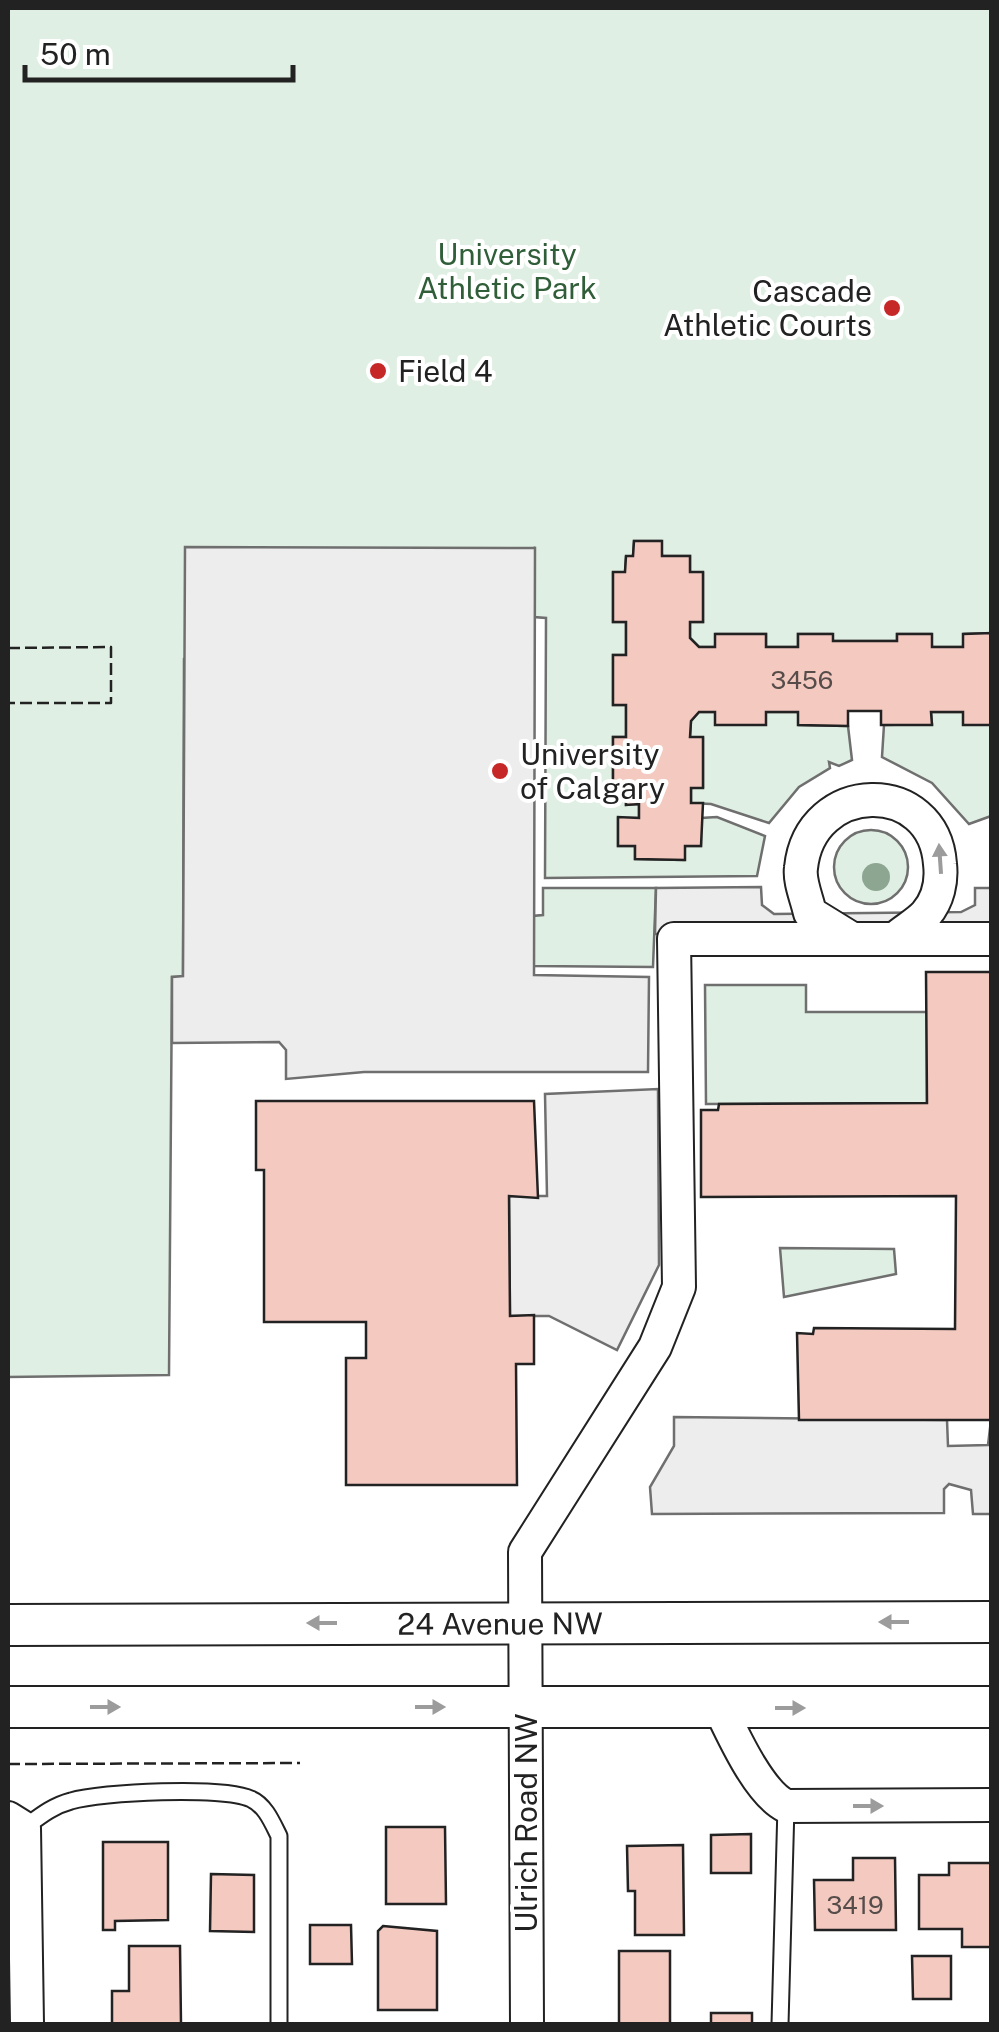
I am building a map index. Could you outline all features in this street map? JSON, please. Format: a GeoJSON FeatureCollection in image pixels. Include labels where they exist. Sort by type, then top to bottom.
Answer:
{"type":"FeatureCollection","features":[{"type":"Feature","properties":{"kind":"street"},"geometry":{"type":"LineString","coordinates":[[896,938],[928,912],[942,883],[939,841],[914,812],[875,797],[834,808],[810,836],[800,870],[810,913],[851,938],[992,939]]}},
{"type":"Feature","properties":{"kind":"street","name":"Ulrich Road NW"},"geometry":{"type":"LineString","coordinates":[[526,2024],[524,1552],[655,1347],[680,1287],[674,939],[851,938]]}},
{"type":"Feature","properties":{"kind":"street","name":"24 Avenue NW"},"geometry":{"type":"LineString","coordinates":[[8,1624],[992,1622]]}},
{"type":"Feature","properties":{"kind":"street"},"geometry":{"type":"LineString","coordinates":[[8,1707],[992,1707]]}},
{"type":"Feature","properties":{"kind":"street"},"geometry":{"type":"LineString","coordinates":[[720,1708],[738,1746],[776,1801],[786,1806],[992,1806]]}},
{"type":"Feature","properties":{"kind":"street"},"geometry":{"type":"LineString","coordinates":[[16,1823],[27,2024]]}},
{"type":"Feature","properties":{"kind":"lane"},"geometry":{"type":"LineString","coordinates":[[16,1823],[101,1794],[227,1793],[253,1799],[266,1812],[279,1836],[279,2024]]}},
{"type":"Feature","properties":{"kind":"lane"},"geometry":{"type":"LineString","coordinates":[[780,2024],[786,1806]]}},
{"type":"Feature","properties":{"kind":"green space","name":"University Athletic Park"},"geometry":{"type":"Polygon","coordinates":[[[8,8],[991,8],[991,633],[964,634],[963,647],[932,647],[931,634],[897,634],[897,641],[833,641],[832,634],[798,634],[798,647],[766,647],[766,634],[716,634],[715,647],[699,647],[690,638],[690,622],[703,622],[703,573],[690,572],[690,556],[662,556],[661,541],[634,541],[633,556],[626,557],[625,572],[613,573],[613,622],[626,622],[626,655],[613,655],[613,705],[626,705],[626,737],[613,737],[613,788],[626,788],[626,805],[639,804],[639,818],[618,818],[618,846],[635,846],[635,859],[684,860],[685,846],[701,846],[701,818],[717,817],[765,836],[757,876],[545,878],[546,618],[534,617],[534,548],[184,659],[183,977],[172,977],[169,1375],[8,1377],[8,8]]]}},
{"type":"Feature","properties":{"kind":"green space"},"geometry":{"type":"Polygon","coordinates":[[[699,712],[798,712],[799,725],[848,726],[852,760],[839,766],[829,762],[830,768],[799,787],[769,823],[711,804],[691,803],[691,788],[703,787],[703,738],[690,737],[691,721],[699,712]]]}},
{"type":"Feature","properties":{"kind":"green space"},"geometry":{"type":"Polygon","coordinates":[[[931,712],[963,712],[991,725],[991,816],[969,824],[932,783],[882,757],[884,725],[932,724],[931,712]]]}},
{"type":"Feature","properties":{"kind":"green space"},"geometry":{"type":"Polygon","coordinates":[[[871,830],[897,841],[908,867],[897,893],[871,904],[845,893],[834,867],[845,841],[871,830]]]}},
{"type":"Feature","properties":{"kind":"green space"},"geometry":{"type":"Polygon","coordinates":[[[543,888],[656,888],[653,967],[533,966],[532,916],[543,915],[543,888]]]}},
{"type":"Feature","properties":{"kind":"green space"},"geometry":{"type":"Polygon","coordinates":[[[705,985],[806,985],[806,1012],[927,1012],[927,1103],[706,1104],[705,985]]]}},
{"type":"Feature","properties":{"kind":"green space"},"geometry":{"type":"Polygon","coordinates":[[[780,1248],[894,1249],[896,1274],[784,1297],[780,1248]]]}},
{"type":"Feature","properties":{"kind":"shaded area"},"geometry":{"type":"Polygon","coordinates":[[[185,547],[535,548],[534,975],[649,977],[648,1072],[364,1072],[286,1079],[286,1050],[279,1042],[172,1043],[172,977],[183,976],[185,547]]]}},
{"type":"Feature","properties":{"kind":"shaded area"},"geometry":{"type":"Polygon","coordinates":[[[761,887],[762,905],[774,914],[961,912],[975,905],[975,888],[991,888],[991,931],[655,934],[656,888],[761,887]]]}},
{"type":"Feature","properties":{"kind":"shaded area"},"geometry":{"type":"Polygon","coordinates":[[[658,1089],[659,1265],[617,1350],[549,1316],[510,1316],[509,1196],[547,1196],[545,1094],[658,1089]]]}},
{"type":"Feature","properties":{"kind":"shaded area"},"geometry":{"type":"Polygon","coordinates":[[[674,1417],[947,1420],[948,1446],[988,1445],[991,1420],[991,1514],[973,1514],[971,1490],[949,1484],[944,1489],[944,1513],[652,1514],[650,1487],[674,1446],[674,1417]]]}},
{"type":"Feature","properties":{"kind":"building"},"geometry":{"type":"Polygon","coordinates":[[[634,541],[662,541],[662,556],[690,556],[690,572],[703,572],[703,622],[690,622],[690,638],[699,647],[715,647],[715,634],[766,634],[766,647],[798,647],[798,634],[833,634],[833,641],[897,641],[897,634],[932,634],[932,647],[963,647],[963,634],[992,633],[992,725],[963,725],[963,712],[931,712],[932,725],[881,725],[881,711],[848,711],[848,726],[798,725],[798,712],[766,712],[766,725],[715,725],[715,712],[699,712],[691,721],[690,737],[703,737],[703,788],[691,788],[691,803],[703,803],[701,846],[685,846],[685,860],[635,859],[635,846],[618,846],[618,817],[639,818],[639,804],[626,805],[626,788],[613,788],[613,737],[626,737],[626,705],[613,705],[613,655],[626,655],[626,622],[613,622],[613,572],[625,572],[626,556],[633,556],[634,541]]]}},
{"type":"Feature","properties":{"kind":"building"},"geometry":{"type":"Polygon","coordinates":[[[926,972],[992,972],[992,1420],[799,1420],[797,1333],[813,1334],[814,1328],[955,1329],[956,1196],[701,1197],[701,1110],[718,1110],[719,1104],[927,1103],[926,972]]]}},
{"type":"Feature","properties":{"kind":"building"},"geometry":{"type":"Polygon","coordinates":[[[256,1101],[534,1101],[538,1198],[509,1196],[510,1316],[534,1315],[534,1364],[516,1364],[517,1485],[346,1485],[346,1358],[366,1358],[366,1322],[264,1322],[264,1170],[256,1170],[256,1101]]]}},
{"type":"Feature","properties":{"kind":"building"},"geometry":{"type":"Polygon","coordinates":[[[386,1827],[445,1827],[446,1904],[386,1904],[386,1827]]]}},
{"type":"Feature","properties":{"kind":"building"},"geometry":{"type":"Polygon","coordinates":[[[751,1834],[751,1873],[711,1873],[711,1835],[751,1834]]]}},
{"type":"Feature","properties":{"kind":"building"},"geometry":{"type":"Polygon","coordinates":[[[103,1842],[168,1842],[168,1920],[115,1921],[115,1930],[103,1930],[103,1842]]]}},
{"type":"Feature","properties":{"kind":"building"},"geometry":{"type":"Polygon","coordinates":[[[683,1845],[684,1935],[635,1935],[635,1891],[628,1891],[627,1846],[683,1845]]]}},
{"type":"Feature","properties":{"kind":"building"},"geometry":{"type":"Polygon","coordinates":[[[853,1858],[895,1858],[896,1930],[815,1930],[814,1880],[853,1880],[853,1858]]]}},
{"type":"Feature","properties":{"kind":"building"},"geometry":{"type":"Polygon","coordinates":[[[949,1863],[992,1863],[992,1947],[962,1947],[962,1929],[919,1929],[919,1875],[949,1875],[949,1863]]]}},
{"type":"Feature","properties":{"kind":"building"},"geometry":{"type":"Polygon","coordinates":[[[211,1874],[254,1875],[254,1932],[210,1931],[211,1874]]]}},
{"type":"Feature","properties":{"kind":"building"},"geometry":{"type":"Polygon","coordinates":[[[310,1925],[351,1925],[352,1964],[310,1964],[310,1925]]]}},
{"type":"Feature","properties":{"kind":"building"},"geometry":{"type":"Polygon","coordinates":[[[383,1926],[437,1931],[437,2010],[378,2010],[378,1931],[383,1926]]]}},
{"type":"Feature","properties":{"kind":"building"},"geometry":{"type":"Polygon","coordinates":[[[129,1946],[180,1946],[181,2024],[112,2024],[112,1991],[129,1991],[129,1946]]]}},
{"type":"Feature","properties":{"kind":"building"},"geometry":{"type":"Polygon","coordinates":[[[619,1951],[670,1951],[670,2024],[619,2024],[619,1951]]]}},
{"type":"Feature","properties":{"kind":"building"},"geometry":{"type":"Polygon","coordinates":[[[912,1956],[951,1956],[951,1999],[913,1999],[912,1956]]]}},
{"type":"Feature","properties":{"kind":"building"},"geometry":{"type":"Polygon","coordinates":[[[711,2013],[752,2013],[752,2024],[711,2024],[711,2013]]]}},
{"type":"Feature","properties":{"kind":"fence"},"geometry":{"type":"LineString","coordinates":[[8,648],[111,647],[111,703],[8,703]]}},
{"type":"Feature","properties":{"kind":"fence"},"geometry":{"type":"LineString","coordinates":[[8,1764],[300,1763]]}},
{"type":"Feature","properties":{"kind":"place","name":"Cascade Athletic Courts"},"geometry":{"type":"Point","coordinates":[892,308]}},
{"type":"Feature","properties":{"kind":"place","name":"Field 4"},"geometry":{"type":"Point","coordinates":[378,371]}},
{"type":"Feature","properties":{"kind":"place","name":"University of Calgary"},"geometry":{"type":"Point","coordinates":[500,771]}}]}
